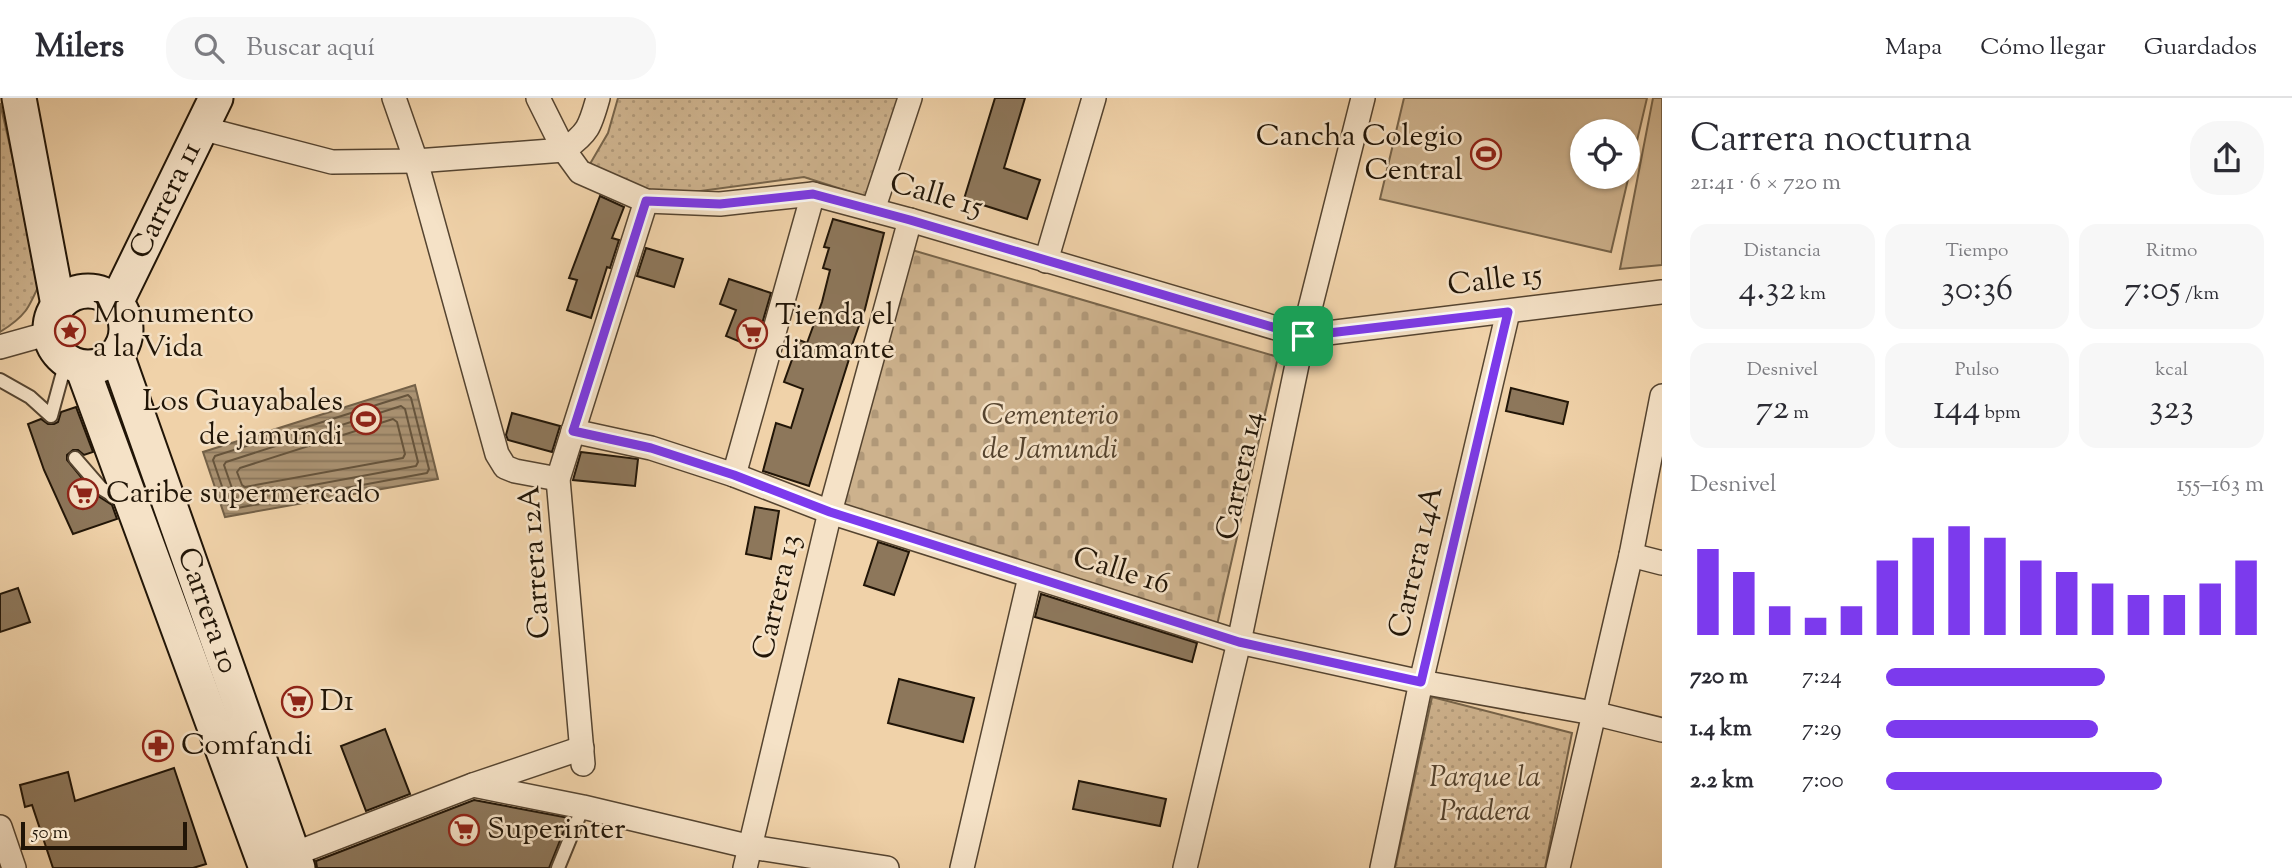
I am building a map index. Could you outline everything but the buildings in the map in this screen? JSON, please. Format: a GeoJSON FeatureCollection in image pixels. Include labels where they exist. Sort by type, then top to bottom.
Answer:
{"type":"FeatureCollection","features":[{"type":"Feature","properties":{"kind":"main road"},"geometry":{"type":"LineString","coordinates":[[19,98],[54,319],[55,349],[74,364],[102,366],[117,355],[126,338],[126,319],[117,303],[102,293],[86,291],[69,296],[54,319]]}},
{"type":"Feature","properties":{"kind":"main road","name":"Carrera 11"},"geometry":{"type":"LineString","coordinates":[[117,303],[216,98]]}},
{"type":"Feature","properties":{"kind":"main road","name":"Carrera 10"},"geometry":{"type":"LineString","coordinates":[[117,355],[286,863]]}},
{"type":"Feature","properties":{"kind":"main road","name":"Carrera 10"},"geometry":{"type":"LineString","coordinates":[[74,364],[286,863]]}},
{"type":"Feature","properties":{"kind":"street"},"geometry":{"type":"LineString","coordinates":[[394,98],[416,161],[497,454],[505,467],[558,479]]}},
{"type":"Feature","properties":{"kind":"street","name":"Calle 15"},"geometry":{"type":"LineString","coordinates":[[538,98],[564,150],[580,172],[646,201],[720,204],[813,194],[1303,336],[1662,292]]}},
{"type":"Feature","properties":{"kind":"street"},"geometry":{"type":"LineString","coordinates":[[201,128],[332,162],[416,161],[564,150],[585,135],[598,98]]}},
{"type":"Feature","properties":{"kind":"street"},"geometry":{"type":"LineString","coordinates":[[873,210],[910,98]]}},
{"type":"Feature","properties":{"kind":"street"},"geometry":{"type":"LineString","coordinates":[[1046,261],[1094,98]]}},
{"type":"Feature","properties":{"kind":"street","name":"Carrera 14"},"geometry":{"type":"LineString","coordinates":[[1185,868],[1239,642],[1303,336],[1363,98]]}},
{"type":"Feature","properties":{"kind":"street"},"geometry":{"type":"LineString","coordinates":[[734,475],[813,194]]}},
{"type":"Feature","properties":{"kind":"street","name":"Carrera 12A"},"geometry":{"type":"LineString","coordinates":[[473,785],[583,756],[558,479],[646,201]]}},
{"type":"Feature","properties":{"kind":"street","name":"Carrera 13"},"geometry":{"type":"LineString","coordinates":[[748,858],[830,512],[910,220]]}},
{"type":"Feature","properties":{"kind":"street","name":"Carrera 14A"},"geometry":{"type":"LineString","coordinates":[[1382,868],[1421,682],[1508,312]]}},
{"type":"Feature","properties":{"kind":"street"},"geometry":{"type":"LineString","coordinates":[[0,347],[54,319]]}},
{"type":"Feature","properties":{"kind":"street"},"geometry":{"type":"LineString","coordinates":[[1559,868],[1631,555],[1662,396]]}},
{"type":"Feature","properties":{"kind":"street","name":"Calle 16"},"geometry":{"type":"LineString","coordinates":[[573,431],[651,448],[734,475],[830,512],[1239,642],[1421,682],[1593,713],[1662,730]]}},
{"type":"Feature","properties":{"kind":"street"},"geometry":{"type":"LineString","coordinates":[[1631,555],[1662,563]]}},
{"type":"Feature","properties":{"kind":"street"},"geometry":{"type":"LineString","coordinates":[[962,868],[1030,577]]}},
{"type":"Feature","properties":{"kind":"street"},"geometry":{"type":"LineString","coordinates":[[286,863],[473,785],[583,807],[748,858],[887,868]]}},
{"type":"Feature","properties":{"kind":"street"},"geometry":{"type":"LineString","coordinates":[[0,827],[14,868]]}},
{"type":"Feature","properties":{"kind":"lane"},"geometry":{"type":"LineString","coordinates":[[0,380],[30,397],[51,416],[74,364]]}},
{"type":"Feature","properties":{"kind":"lane"},"geometry":{"type":"LineString","coordinates":[[75,458],[100,488],[134,508]]}},
{"type":"Feature","properties":{"kind":"lane"},"geometry":{"type":"LineString","coordinates":[[558,868],[583,807]]}},
{"type":"Feature","properties":{"kind":"green space"},"geometry":{"type":"Polygon","coordinates":[[[618,98],[900,98],[866,197],[804,177],[648,198],[587,169],[608,133],[618,98]]]}},
{"type":"Feature","properties":{"kind":"green space","name":"Cancha Colegio Central"},"geometry":{"type":"Polygon","coordinates":[[[1404,98],[1647,98],[1640,128],[1640,119],[1570,119],[1570,189],[1626,189],[1611,252],[1380,199],[1404,98]]]}},
{"type":"Feature","properties":{"kind":"green space"},"geometry":{"type":"Polygon","coordinates":[[[1653,98],[1662,98],[1662,265],[1620,269],[1635,189],[1640,189],[1640,165],[1653,98]]]}},
{"type":"Feature","properties":{"kind":"green space"},"geometry":{"type":"Polygon","coordinates":[[[0,103],[41,280],[26,311],[0,332],[0,103]]]}},
{"type":"Feature","properties":{"kind":"green space","name":"Cementerio de Jamundi"},"geometry":{"type":"Polygon","coordinates":[[[912,250],[1278,357],[1217,625],[838,514],[912,250]]]}},
{"type":"Feature","properties":{"kind":"green space","name":"Parque la Pradera"},"geometry":{"type":"Polygon","coordinates":[[[1432,697],[1572,733],[1545,868],[1395,868],[1432,697]]]}},
{"type":"Feature","properties":{"kind":"water","name":"Los Guayabales de jamundi"},"geometry":{"type":"Polygon","coordinates":[[[415,385],[438,479],[225,517],[203,452],[415,385]]]}},
{"type":"Feature","properties":{"kind":"place","name":"Cancha Colegio Central"},"geometry":{"type":"Point","coordinates":[1486,154]}},
{"type":"Feature","properties":{"kind":"place","name":"Monumento a la Vida"},"geometry":{"type":"Point","coordinates":[70,331]}},
{"type":"Feature","properties":{"kind":"place","name":"Tienda el diamante"},"geometry":{"type":"Point","coordinates":[752,333]}},
{"type":"Feature","properties":{"kind":"place","name":"Los Guayabales de jamundi"},"geometry":{"type":"Point","coordinates":[366,419]}},
{"type":"Feature","properties":{"kind":"place","name":"Caribe supermercado"},"geometry":{"type":"Point","coordinates":[83,494]}},
{"type":"Feature","properties":{"kind":"place","name":"D1"},"geometry":{"type":"Point","coordinates":[297,702]}},
{"type":"Feature","properties":{"kind":"place","name":"Comfandi"},"geometry":{"type":"Point","coordinates":[158,746]}},
{"type":"Feature","properties":{"kind":"place","name":"Superinter"},"geometry":{"type":"Point","coordinates":[464,830]}},
{"type":"Feature","properties":{"kind":"route"},"geometry":{"type":"LineString","coordinates":[[813,194],[1303,336],[1508,312],[1421,682],[1239,642],[830,512],[734,475],[651,448],[573,431],[646,201],[720,204],[813,194]]}}]}
